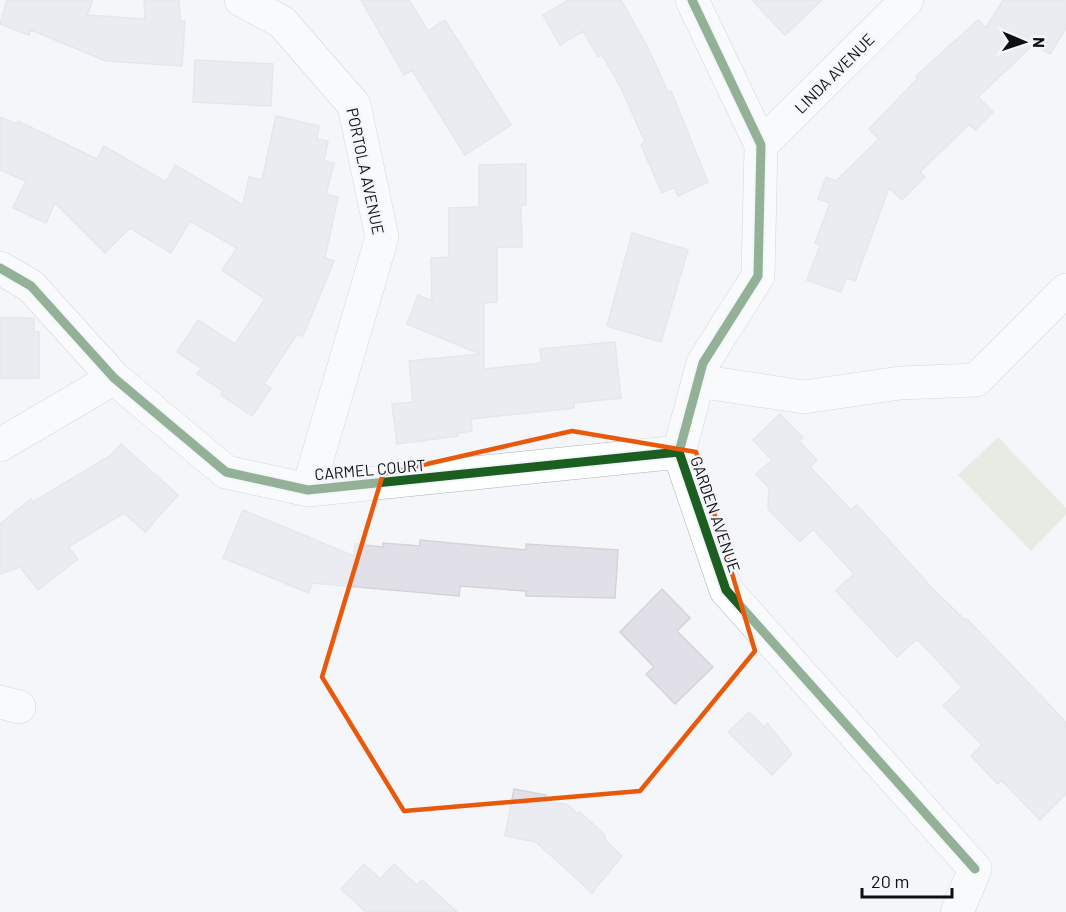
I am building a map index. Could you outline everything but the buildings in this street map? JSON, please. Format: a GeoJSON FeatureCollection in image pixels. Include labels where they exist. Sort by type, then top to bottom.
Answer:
{"type":"FeatureCollection","features":[{"type":"Feature","properties":{"kind":"street","name":"PORTOLA AVENUE"},"geometry":{"type":"LineString","coordinates":[[241,0],[282,22],[354,105],[382,237],[308,490]]}},
{"type":"Feature","properties":{"kind":"street","name":"GARDEN AVENUE"},"geometry":{"type":"LineString","coordinates":[[692,0],[761,145],[758,276],[703,363],[679,452],[726,590],[975,869],[957,912]]}},
{"type":"Feature","properties":{"kind":"street","name":"LINDA AVENUE"},"geometry":{"type":"LineString","coordinates":[[761,145],[907,0]]}},
{"type":"Feature","properties":{"kind":"street","name":"CARMEL COURT"},"geometry":{"type":"LineString","coordinates":[[0,268],[31,286],[114,378],[226,472],[308,490],[679,452]]}},
{"type":"Feature","properties":{"kind":"street"},"geometry":{"type":"LineString","coordinates":[[698,381],[804,398],[900,383],[976,380],[1066,290]]}},
{"type":"Feature","properties":{"kind":"street"},"geometry":{"type":"LineString","coordinates":[[0,446],[114,378]]}},
{"type":"Feature","properties":{"kind":"highlighted area"},"geometry":{"type":"Polygon","coordinates":[[[572,431],[696,452],[755,651],[640,791],[404,811],[322,677],[383,474],[572,431]]]}},
{"type":"Feature","properties":{"kind":"green space"},"geometry":{"type":"Polygon","coordinates":[[[998,437],[1066,508],[1066,515],[1031,551],[958,475],[998,437]]]}},
{"type":"Feature","properties":{"kind":"cycle path"},"geometry":{"type":"LineString","coordinates":[[692,0],[761,145],[758,276],[703,363],[679,452],[726,590],[975,869]]}},
{"type":"Feature","properties":{"kind":"cycle path"},"geometry":{"type":"LineString","coordinates":[[0,268],[31,286],[114,378],[226,472],[308,490],[679,452]]}}]}
